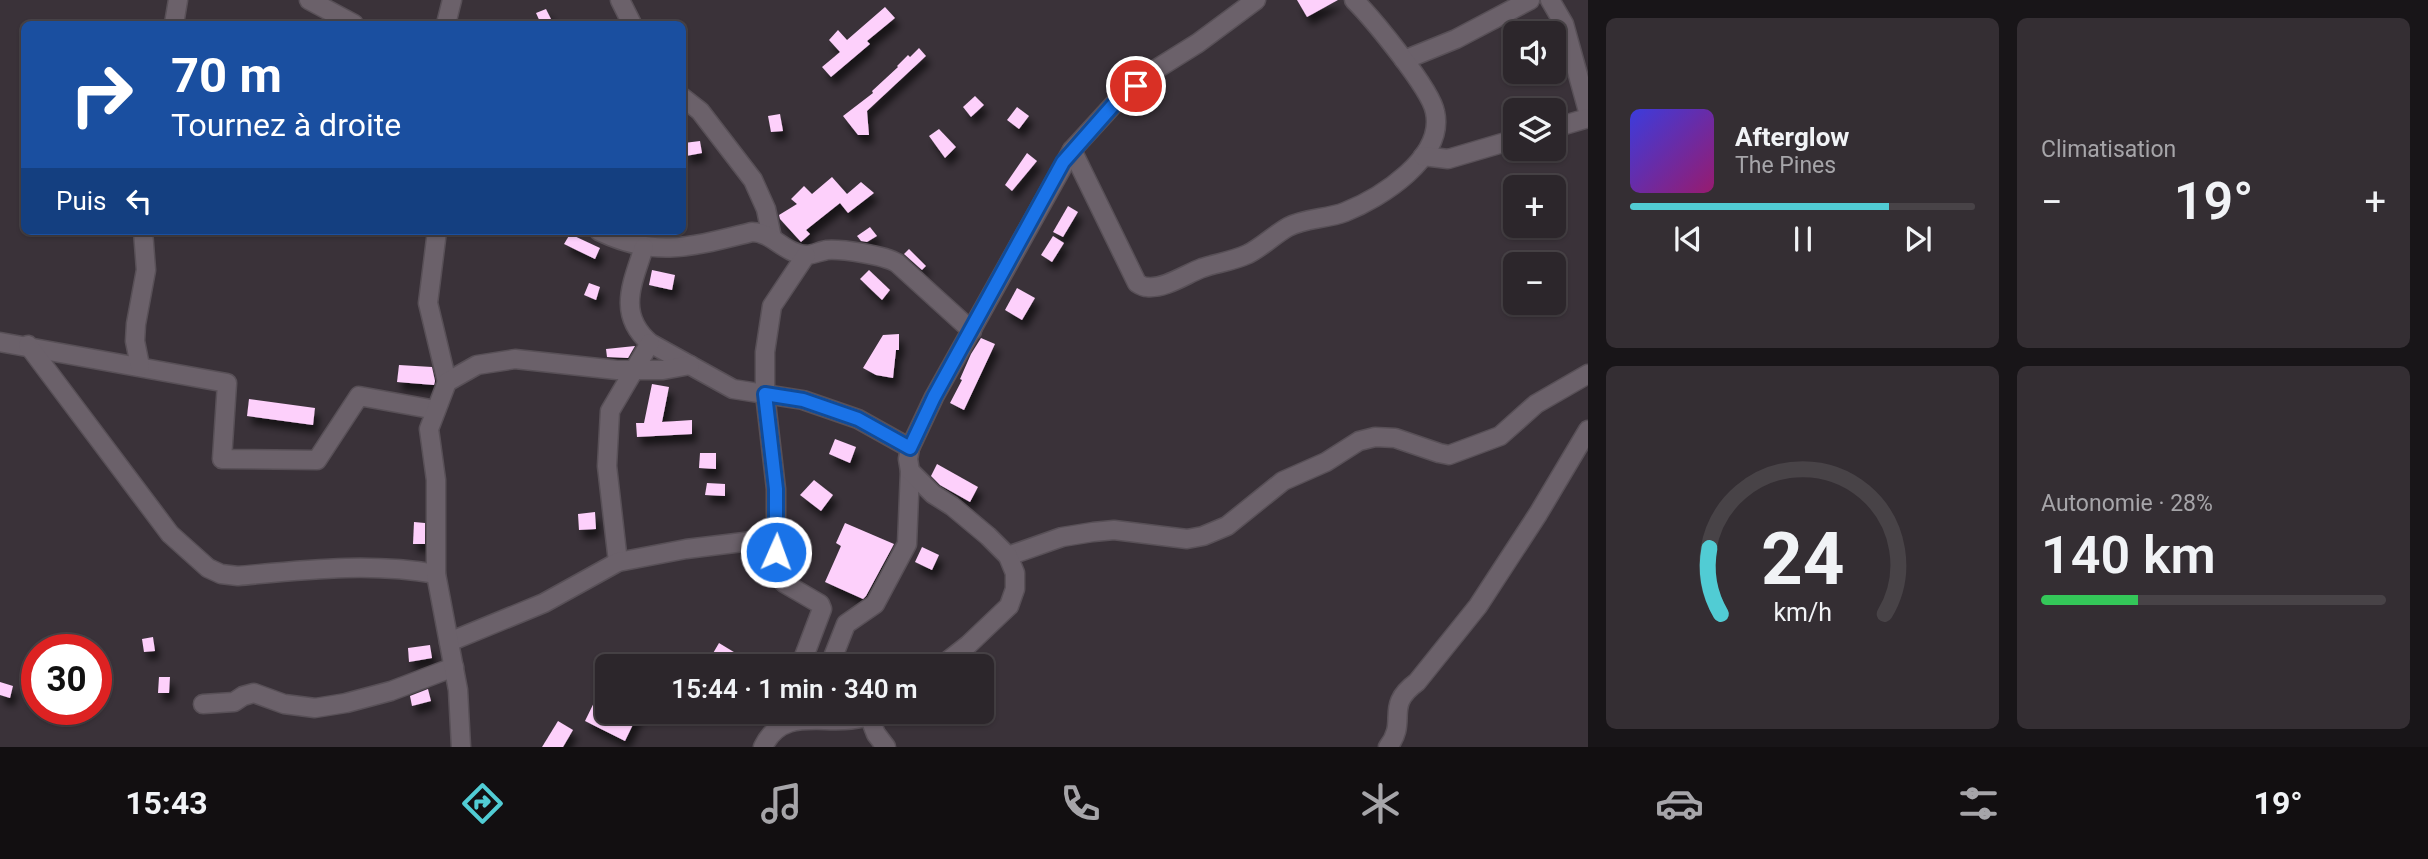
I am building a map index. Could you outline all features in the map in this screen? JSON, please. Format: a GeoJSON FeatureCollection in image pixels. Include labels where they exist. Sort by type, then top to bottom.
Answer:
{"type":"FeatureCollection","features":[{"type":"Feature","properties":{"kind":"street"},"geometry":{"type":"LineString","coordinates":[[174,21],[178,0]]}},
{"type":"Feature","properties":{"kind":"street"},"geometry":{"type":"LineString","coordinates":[[309,0],[348,21]]}},
{"type":"Feature","properties":{"kind":"street"},"geometry":{"type":"LineString","coordinates":[[447,21],[452,0]]}},
{"type":"Feature","properties":{"kind":"street"},"geometry":{"type":"LineString","coordinates":[[620,0],[630,21]]}},
{"type":"Feature","properties":{"kind":"street"},"geometry":{"type":"LineString","coordinates":[[834,654],[846,624],[875,604],[907,544],[910,448],[934,397],[1068,156],[1115,103],[1158,68],[1198,43],[1256,0]]}},
{"type":"Feature","properties":{"kind":"street"},"geometry":{"type":"LineString","coordinates":[[1068,156],[1137,283],[1147,287],[1234,260],[1296,224],[1343,213],[1372,199],[1404,178],[1423,156],[1434,135],[1436,113],[1404,60],[1354,0]]}},
{"type":"Feature","properties":{"kind":"street"},"geometry":{"type":"LineString","coordinates":[[1404,60],[1456,39],[1530,0]]}},
{"type":"Feature","properties":{"kind":"street"},"geometry":{"type":"LineString","coordinates":[[1550,0],[1564,24],[1588,111]]}},
{"type":"Feature","properties":{"kind":"street"},"geometry":{"type":"LineString","coordinates":[[686,100],[700,111],[753,180],[766,209],[772,238]]}},
{"type":"Feature","properties":{"kind":"street"},"geometry":{"type":"LineString","coordinates":[[1566,124],[1588,118]]}},
{"type":"Feature","properties":{"kind":"street"},"geometry":{"type":"LineString","coordinates":[[1423,156],[1448,159],[1503,143]]}},
{"type":"Feature","properties":{"kind":"street"},"geometry":{"type":"LineString","coordinates":[[609,235],[644,247],[663,249],[687,247],[760,232],[788,250],[806,255],[829,250],[892,260],[972,331]]}},
{"type":"Feature","properties":{"kind":"street"},"geometry":{"type":"LineString","coordinates":[[140,366],[135,341],[146,270],[143,235]]}},
{"type":"Feature","properties":{"kind":"street"},"geometry":{"type":"LineString","coordinates":[[436,235],[428,303],[447,382],[429,429],[436,480],[436,574],[458,690],[461,747]]}},
{"type":"Feature","properties":{"kind":"street"},"geometry":{"type":"LineString","coordinates":[[644,247],[629,294],[634,325],[650,343],[733,389],[803,400],[858,419],[910,448]]}},
{"type":"Feature","properties":{"kind":"street"},"geometry":{"type":"LineString","coordinates":[[805,654],[822,609],[820,604],[784,583],[778,565],[776,489],[765,394],[765,352],[772,306],[806,255]]}},
{"type":"Feature","properties":{"kind":"street"},"geometry":{"type":"LineString","coordinates":[[0,342],[227,383],[222,459],[317,460],[359,396],[436,410]]}},
{"type":"Feature","properties":{"kind":"street"},"geometry":{"type":"LineString","coordinates":[[618,562],[607,466],[610,411],[650,343]]}},
{"type":"Feature","properties":{"kind":"street"},"geometry":{"type":"LineString","coordinates":[[28,345],[170,534],[208,568],[221,575],[239,576],[346,567],[404,568],[436,574]]}},
{"type":"Feature","properties":{"kind":"street"},"geometry":{"type":"LineString","coordinates":[[447,382],[477,365],[515,359],[632,370],[663,370],[690,365]]}},
{"type":"Feature","properties":{"kind":"street"},"geometry":{"type":"LineString","coordinates":[[1008,556],[1062,537],[1093,532],[1114,530],[1187,539],[1203,536],[1227,526],[1283,481],[1325,462],[1359,440],[1375,437],[1395,438],[1449,455],[1500,436],[1536,404],[1588,374]]}},
{"type":"Feature","properties":{"kind":"street"},"geometry":{"type":"LineString","coordinates":[[1388,747],[1397,734],[1397,709],[1404,691],[1417,682],[1478,606],[1538,514],[1588,430]]}},
{"type":"Feature","properties":{"kind":"street"},"geometry":{"type":"LineString","coordinates":[[911,471],[933,494],[952,506],[1008,556],[1015,573],[1015,589],[1009,606],[957,654]]}},
{"type":"Feature","properties":{"kind":"street"},"geometry":{"type":"LineString","coordinates":[[449,642],[544,603],[618,562],[686,549],[776,538]]}},
{"type":"Feature","properties":{"kind":"street"},"geometry":{"type":"LineString","coordinates":[[821,614],[846,624]]}},
{"type":"Feature","properties":{"kind":"street"},"geometry":{"type":"LineString","coordinates":[[203,704],[233,702],[254,693],[284,704],[315,708],[391,691],[454,667]]}},
{"type":"Feature","properties":{"kind":"street"},"geometry":{"type":"LineString","coordinates":[[763,747],[777,724]]}},
{"type":"Feature","properties":{"kind":"street"},"geometry":{"type":"LineString","coordinates":[[874,724],[876,734],[886,747]]}},
{"type":"Feature","properties":{"kind":"building"},"geometry":{"type":"Polygon","coordinates":[[[1297,0],[1338,0],[1307,17],[1297,0]]]}},
{"type":"Feature","properties":{"kind":"building"},"geometry":{"type":"Polygon","coordinates":[[[885,7],[895,18],[867,41],[870,44],[831,77],[822,67],[840,52],[829,40],[838,30],[847,40],[885,7]]]}},
{"type":"Feature","properties":{"kind":"building"},"geometry":{"type":"Polygon","coordinates":[[[546,9],[551,19],[540,21],[536,13],[546,9]]]}},
{"type":"Feature","properties":{"kind":"building"},"geometry":{"type":"Polygon","coordinates":[[[919,48],[926,56],[867,111],[869,135],[858,135],[843,116],[873,93],[908,55],[910,57],[919,48]]]}},
{"type":"Feature","properties":{"kind":"building"},"geometry":{"type":"Polygon","coordinates":[[[975,96],[984,105],[971,117],[963,107],[975,96]]]}},
{"type":"Feature","properties":{"kind":"building"},"geometry":{"type":"Polygon","coordinates":[[[1017,107],[1029,116],[1019,129],[1007,120],[1017,107]]]}},
{"type":"Feature","properties":{"kind":"building"},"geometry":{"type":"Polygon","coordinates":[[[780,114],[783,131],[771,132],[768,116],[780,114]]]}},
{"type":"Feature","properties":{"kind":"building"},"geometry":{"type":"Polygon","coordinates":[[[939,129],[956,147],[945,158],[929,136],[939,129]]]}},
{"type":"Feature","properties":{"kind":"building"},"geometry":{"type":"Polygon","coordinates":[[[700,141],[702,153],[686,156],[686,143],[700,141]]]}},
{"type":"Feature","properties":{"kind":"building"},"geometry":{"type":"Polygon","coordinates":[[[1027,153],[1037,161],[1012,191],[1005,185],[1027,153]]]}},
{"type":"Feature","properties":{"kind":"building"},"geometry":{"type":"Polygon","coordinates":[[[832,177],[847,194],[861,182],[874,193],[848,213],[840,203],[806,230],[810,234],[801,242],[779,215],[797,204],[791,199],[804,186],[812,194],[832,177]]]}},
{"type":"Feature","properties":{"kind":"building"},"geometry":{"type":"Polygon","coordinates":[[[1068,206],[1078,212],[1063,237],[1053,232],[1068,206]]]}},
{"type":"Feature","properties":{"kind":"building"},"geometry":{"type":"Polygon","coordinates":[[[870,227],[877,236],[867,242],[861,241],[857,236],[870,227]]]}},
{"type":"Feature","properties":{"kind":"building"},"geometry":{"type":"Polygon","coordinates":[[[572,235],[600,248],[595,259],[564,244],[572,235]]]}},
{"type":"Feature","properties":{"kind":"building"},"geometry":{"type":"Polygon","coordinates":[[[1053,236],[1064,243],[1052,262],[1041,255],[1053,236]]]}},
{"type":"Feature","properties":{"kind":"building"},"geometry":{"type":"Polygon","coordinates":[[[909,249],[926,266],[922,270],[904,254],[909,249]]]}},
{"type":"Feature","properties":{"kind":"building"},"geometry":{"type":"Polygon","coordinates":[[[652,270],[675,275],[672,290],[649,285],[652,270]]]}},
{"type":"Feature","properties":{"kind":"building"},"geometry":{"type":"Polygon","coordinates":[[[869,270],[890,290],[882,300],[860,279],[869,270]]]}},
{"type":"Feature","properties":{"kind":"building"},"geometry":{"type":"Polygon","coordinates":[[[589,283],[600,287],[596,300],[584,295],[589,283]]]}},
{"type":"Feature","properties":{"kind":"building"},"geometry":{"type":"Polygon","coordinates":[[[1017,288],[1035,298],[1022,320],[1005,310],[1017,288]]]}},
{"type":"Feature","properties":{"kind":"building"},"geometry":{"type":"Polygon","coordinates":[[[899,334],[899,350],[896,350],[893,378],[876,375],[863,368],[883,335],[899,334]]]}},
{"type":"Feature","properties":{"kind":"building"},"geometry":{"type":"Polygon","coordinates":[[[981,338],[995,344],[964,410],[950,403],[971,354],[981,338]]]}},
{"type":"Feature","properties":{"kind":"building"},"geometry":{"type":"Polygon","coordinates":[[[635,346],[628,358],[607,357],[606,349],[635,346]]]}},
{"type":"Feature","properties":{"kind":"building"},"geometry":{"type":"Polygon","coordinates":[[[399,365],[432,367],[434,385],[397,382],[399,365]]]}},
{"type":"Feature","properties":{"kind":"building"},"geometry":{"type":"Polygon","coordinates":[[[652,384],[669,387],[662,422],[692,420],[692,434],[637,437],[636,423],[644,423],[652,384]]]}},
{"type":"Feature","properties":{"kind":"building"},"geometry":{"type":"Polygon","coordinates":[[[249,399],[315,408],[313,425],[247,416],[249,399]]]}},
{"type":"Feature","properties":{"kind":"building"},"geometry":{"type":"Polygon","coordinates":[[[835,439],[856,447],[850,463],[829,454],[835,439]]]}},
{"type":"Feature","properties":{"kind":"building"},"geometry":{"type":"Polygon","coordinates":[[[700,453],[716,453],[716,469],[699,468],[700,453]]]}},
{"type":"Feature","properties":{"kind":"building"},"geometry":{"type":"Polygon","coordinates":[[[937,464],[978,487],[970,502],[940,485],[931,476],[937,464]]]}},
{"type":"Feature","properties":{"kind":"building"},"geometry":{"type":"Polygon","coordinates":[[[814,480],[833,495],[821,511],[800,495],[814,480]]]}},
{"type":"Feature","properties":{"kind":"building"},"geometry":{"type":"Polygon","coordinates":[[[707,483],[725,484],[725,496],[705,495],[707,483]]]}},
{"type":"Feature","properties":{"kind":"building"},"geometry":{"type":"Polygon","coordinates":[[[595,512],[596,529],[579,530],[578,514],[595,512]]]}},
{"type":"Feature","properties":{"kind":"building"},"geometry":{"type":"Polygon","coordinates":[[[414,522],[425,523],[425,544],[413,544],[414,522]]]}},
{"type":"Feature","properties":{"kind":"building"},"geometry":{"type":"Polygon","coordinates":[[[845,523],[894,544],[863,599],[825,582],[841,546],[836,543],[845,523]]]}},
{"type":"Feature","properties":{"kind":"building"},"geometry":{"type":"Polygon","coordinates":[[[922,547],[939,555],[932,570],[915,562],[922,547]]]}},
{"type":"Feature","properties":{"kind":"building"},"geometry":{"type":"Polygon","coordinates":[[[153,637],[155,651],[144,652],[142,639],[153,637]]]}},
{"type":"Feature","properties":{"kind":"building"},"geometry":{"type":"Polygon","coordinates":[[[719,643],[737,654],[713,654],[719,643]]]}},
{"type":"Feature","properties":{"kind":"building"},"geometry":{"type":"Polygon","coordinates":[[[430,645],[432,658],[409,662],[408,648],[430,645]]]}},
{"type":"Feature","properties":{"kind":"building"},"geometry":{"type":"Polygon","coordinates":[[[159,677],[170,677],[169,693],[158,693],[159,677]]]}},
{"type":"Feature","properties":{"kind":"building"},"geometry":{"type":"Polygon","coordinates":[[[0,682],[13,686],[10,698],[0,695],[0,682]]]}},
{"type":"Feature","properties":{"kind":"building"},"geometry":{"type":"Polygon","coordinates":[[[428,689],[431,701],[412,706],[410,696],[428,689]]]}},
{"type":"Feature","properties":{"kind":"building"},"geometry":{"type":"Polygon","coordinates":[[[595,701],[595,724],[633,724],[625,741],[585,721],[595,701]]]}},
{"type":"Feature","properties":{"kind":"building"},"geometry":{"type":"Polygon","coordinates":[[[558,721],[573,730],[563,747],[542,747],[558,721]]]}},
{"type":"Feature","properties":{"kind":"route"},"geometry":{"type":"LineString","coordinates":[[776,552],[778,511],[773,445],[765,394],[803,400],[858,419],[910,448],[934,397],[1063,162],[1115,103],[1136,86]]}}]}
